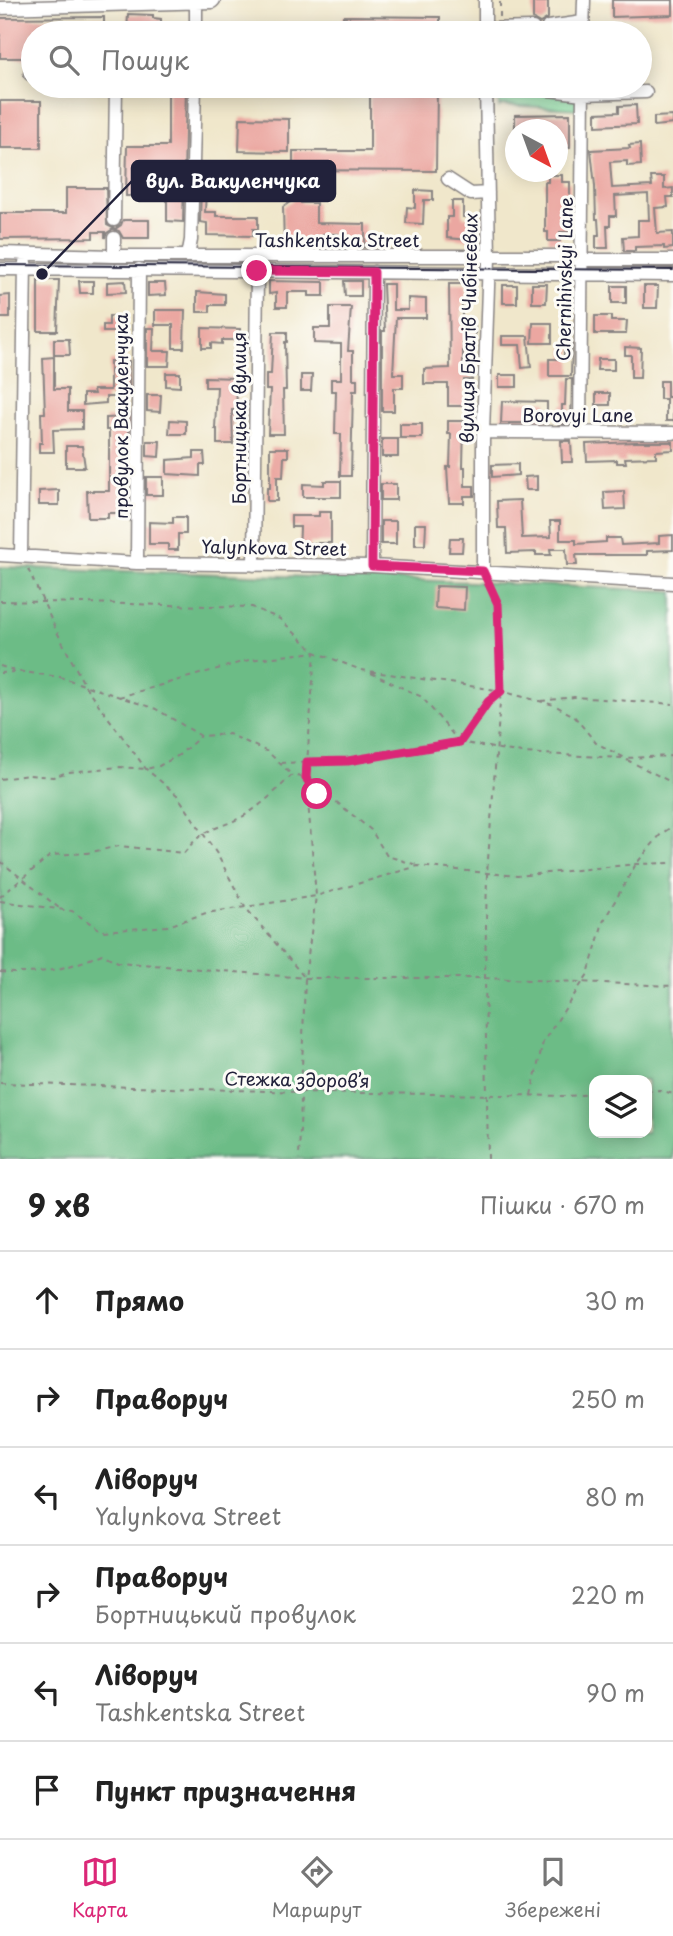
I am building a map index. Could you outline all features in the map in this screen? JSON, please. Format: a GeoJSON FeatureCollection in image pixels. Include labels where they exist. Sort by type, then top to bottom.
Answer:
{"type":"FeatureCollection","features":[{"type":"Feature","properties":{"kind":"street"},"geometry":{"type":"LineString","coordinates":[[0,8],[118,2],[196,3],[214,0]]}},
{"type":"Feature","properties":{"kind":"street"},"geometry":{"type":"LineString","coordinates":[[485,0],[485,21]]}},
{"type":"Feature","properties":{"kind":"street"},"geometry":{"type":"LineString","coordinates":[[583,21],[584,0]]}},
{"type":"Feature","properties":{"kind":"street"},"geometry":{"type":"LineString","coordinates":[[196,3],[196,21]]}},
{"type":"Feature","properties":{"kind":"street"},"geometry":{"type":"LineString","coordinates":[[114,220],[116,98]]}},
{"type":"Feature","properties":{"kind":"street"},"geometry":{"type":"LineString","coordinates":[[188,256],[191,240],[195,98]]}},
{"type":"Feature","properties":{"kind":"street","name":"вулиця Братів Чибінєєвих"},"geometry":{"type":"LineString","coordinates":[[483,571],[483,432],[489,258],[486,98]]}},
{"type":"Feature","properties":{"kind":"street","name":"Chernihivskyi Lane"},"geometry":{"type":"LineString","coordinates":[[580,431],[583,98]]}},
{"type":"Feature","properties":{"kind":"street"},"geometry":{"type":"LineString","coordinates":[[448,179],[471,194],[488,193]]}},
{"type":"Feature","properties":{"kind":"street"},"geometry":{"type":"LineString","coordinates":[[114,238],[114,256]]}},
{"type":"Feature","properties":{"kind":"street","name":"Tashkentska Street"},"geometry":{"type":"LineString","coordinates":[[0,253],[114,256],[560,256],[582,260],[673,260]]}},
{"type":"Feature","properties":{"kind":"street"},"geometry":{"type":"LineString","coordinates":[[21,556],[25,254]]}},
{"type":"Feature","properties":{"kind":"street","name":"Tashkentska Street"},"geometry":{"type":"LineString","coordinates":[[0,269],[673,275]]}},
{"type":"Feature","properties":{"kind":"street","name":"провулок Вакуленчука"},"geometry":{"type":"LineString","coordinates":[[137,563],[139,269]]}},
{"type":"Feature","properties":{"kind":"street","name":"Бортницька вулиця"},"geometry":{"type":"LineString","coordinates":[[254,565],[257,271]]}},
{"type":"Feature","properties":{"kind":"street"},"geometry":{"type":"LineString","coordinates":[[372,566],[374,272]]}},
{"type":"Feature","properties":{"kind":"street","name":"Borovyi Lane"},"geometry":{"type":"LineString","coordinates":[[483,432],[673,432]]}},
{"type":"Feature","properties":{"kind":"street","name":"Yalynkova Street"},"geometry":{"type":"LineString","coordinates":[[0,555],[137,563],[372,566],[673,583]]}},
{"type":"Feature","properties":{"kind":"path"},"geometry":{"type":"LineString","coordinates":[[500,0],[500,18]]}},
{"type":"Feature","properties":{"kind":"path"},"geometry":{"type":"LineString","coordinates":[[21,556],[85,685],[145,769],[177,795],[245,907],[306,978]]}},
{"type":"Feature","properties":{"kind":"path"},"geometry":{"type":"LineString","coordinates":[[483,571],[498,604],[501,691],[487,873],[485,1094],[488,1159]]}},
{"type":"Feature","properties":{"kind":"path"},"geometry":{"type":"LineString","coordinates":[[0,601],[252,607],[280,620],[315,652],[367,671],[422,696],[460,742]]}},
{"type":"Feature","properties":{"kind":"path"},"geometry":{"type":"LineString","coordinates":[[119,697],[249,660],[315,652]]}},
{"type":"Feature","properties":{"kind":"path"},"geometry":{"type":"LineString","coordinates":[[299,1159],[306,978],[316,896],[306,778],[315,652]]}},
{"type":"Feature","properties":{"kind":"path"},"geometry":{"type":"LineString","coordinates":[[0,666],[60,677],[156,709],[201,736],[229,734],[268,751],[292,775],[306,778],[317,794],[334,800],[370,830],[387,856],[418,866],[517,876],[673,863]]}},
{"type":"Feature","properties":{"kind":"path"},"geometry":{"type":"LineString","coordinates":[[0,673],[16,671]]}},
{"type":"Feature","properties":{"kind":"path"},"geometry":{"type":"LineString","coordinates":[[367,671],[501,691],[554,705],[574,716],[596,743],[673,783]]}},
{"type":"Feature","properties":{"kind":"path"},"geometry":{"type":"LineString","coordinates":[[460,742],[488,702],[501,691]]}},
{"type":"Feature","properties":{"kind":"path"},"geometry":{"type":"LineString","coordinates":[[540,702],[573,697],[673,704]]}},
{"type":"Feature","properties":{"kind":"path"},"geometry":{"type":"LineString","coordinates":[[0,779],[29,775],[53,777],[68,772],[120,767],[145,769],[159,766],[179,755],[201,736]]}},
{"type":"Feature","properties":{"kind":"path"},"geometry":{"type":"LineString","coordinates":[[280,763],[348,761],[460,742],[522,753],[625,758],[673,756]]}},
{"type":"Feature","properties":{"kind":"path"},"geometry":{"type":"LineString","coordinates":[[0,899],[51,855],[87,853],[119,846],[184,853],[194,840],[211,828],[241,817],[276,791],[292,775]]}},
{"type":"Feature","properties":{"kind":"path"},"geometry":{"type":"LineString","coordinates":[[531,1095],[543,1042],[588,974],[603,922],[636,864],[661,834],[673,826]]}},
{"type":"Feature","properties":{"kind":"path"},"geometry":{"type":"LineString","coordinates":[[0,861],[61,910]]}},
{"type":"Feature","properties":{"kind":"path"},"geometry":{"type":"LineString","coordinates":[[0,899],[72,911],[102,931],[168,926],[205,913],[316,896],[418,866]]}},
{"type":"Feature","properties":{"kind":"path"},"geometry":{"type":"LineString","coordinates":[[0,972],[19,974],[70,968],[102,954],[118,962],[306,978],[485,978],[673,986]]}},
{"type":"Feature","properties":{"kind":"path","name":"Стежка здоров’я"},"geometry":{"type":"LineString","coordinates":[[0,1083],[301,1092],[589,1094]]}},
{"type":"Feature","properties":{"kind":"path"},"geometry":{"type":"LineString","coordinates":[[652,1090],[673,1094]]}},
{"type":"Feature","properties":{"kind":"green space"},"geometry":{"type":"Polygon","coordinates":[[[499,98],[580,98],[580,109],[499,107],[499,98]]]}},
{"type":"Feature","properties":{"kind":"green space"},"geometry":{"type":"Polygon","coordinates":[[[0,567],[673,591],[673,1159],[0,1159],[0,567]]]}},
{"type":"Feature","properties":{"kind":"building"},"geometry":{"type":"Polygon","coordinates":[[[612,0],[673,0],[673,15],[612,17],[612,0]]]}},
{"type":"Feature","properties":{"kind":"building"},"geometry":{"type":"Polygon","coordinates":[[[533,2],[548,2],[548,18],[543,21],[533,19],[533,2]]]}},
{"type":"Feature","properties":{"kind":"building"},"geometry":{"type":"Polygon","coordinates":[[[128,14],[153,15],[153,18],[161,19],[161,21],[128,21],[128,14]]]}},
{"type":"Feature","properties":{"kind":"building"},"geometry":{"type":"Polygon","coordinates":[[[343,16],[440,17],[440,21],[343,21],[343,16]]]}},
{"type":"Feature","properties":{"kind":"building"},"geometry":{"type":"Polygon","coordinates":[[[104,17],[104,21],[21,21],[21,58],[0,58],[0,18],[104,17]]]}},
{"type":"Feature","properties":{"kind":"building"},"geometry":{"type":"Polygon","coordinates":[[[168,98],[186,98],[183,222],[167,221],[167,196],[126,196],[127,146],[168,146],[168,98]]]}},
{"type":"Feature","properties":{"kind":"building"},"geometry":{"type":"Polygon","coordinates":[[[370,98],[437,98],[436,171],[293,170],[293,151],[370,151],[370,98]]]}},
{"type":"Feature","properties":{"kind":"building"},"geometry":{"type":"Polygon","coordinates":[[[0,101],[41,101],[41,148],[0,148],[0,101]]]}},
{"type":"Feature","properties":{"kind":"building"},"geometry":{"type":"Polygon","coordinates":[[[636,105],[637,124],[596,126],[596,113],[619,112],[619,106],[636,105]]]}},
{"type":"Feature","properties":{"kind":"building"},"geometry":{"type":"Polygon","coordinates":[[[570,114],[570,148],[568,119],[515,119],[515,115],[570,114]]]}},
{"type":"Feature","properties":{"kind":"building"},"geometry":{"type":"Polygon","coordinates":[[[673,116],[673,124],[654,126],[654,117],[673,116]]]}},
{"type":"Feature","properties":{"kind":"building"},"geometry":{"type":"Polygon","coordinates":[[[240,118],[289,119],[289,152],[239,151],[240,118]]]}},
{"type":"Feature","properties":{"kind":"building"},"geometry":{"type":"Polygon","coordinates":[[[640,144],[641,165],[627,166],[627,161],[610,162],[612,188],[652,186],[651,177],[664,177],[664,189],[673,188],[673,197],[667,197],[668,207],[655,208],[657,233],[673,232],[673,248],[635,247],[635,251],[624,251],[623,237],[638,236],[638,220],[649,220],[648,194],[615,196],[616,216],[610,216],[610,226],[607,226],[608,248],[596,248],[596,235],[599,235],[591,150],[630,148],[629,145],[640,144]]]}},
{"type":"Feature","properties":{"kind":"building"},"geometry":{"type":"Polygon","coordinates":[[[545,182],[570,182],[570,232],[560,232],[560,241],[548,241],[548,232],[545,232],[545,182]]]}},
{"type":"Feature","properties":{"kind":"building"},"geometry":{"type":"Polygon","coordinates":[[[66,188],[106,188],[107,225],[115,229],[123,220],[149,220],[149,238],[123,238],[119,231],[113,229],[105,238],[105,232],[93,232],[93,238],[0,239],[0,213],[66,213],[66,188]]]}},
{"type":"Feature","properties":{"kind":"building"},"geometry":{"type":"Polygon","coordinates":[[[201,188],[206,189],[205,212],[216,212],[216,216],[258,216],[258,229],[253,229],[253,236],[207,235],[207,223],[200,222],[201,188]]]}},
{"type":"Feature","properties":{"kind":"building"},"geometry":{"type":"Polygon","coordinates":[[[415,190],[433,191],[433,200],[424,200],[423,224],[406,223],[407,207],[415,208],[415,190]]]}},
{"type":"Feature","properties":{"kind":"building"},"geometry":{"type":"Polygon","coordinates":[[[301,194],[301,203],[316,203],[316,223],[365,224],[365,247],[338,247],[338,234],[323,234],[323,244],[284,247],[283,207],[301,194]]]}},
{"type":"Feature","properties":{"kind":"building"},"geometry":{"type":"Polygon","coordinates":[[[452,201],[463,201],[463,217],[471,217],[470,240],[447,238],[447,217],[452,217],[452,201]]]}},
{"type":"Feature","properties":{"kind":"building"},"geometry":{"type":"Polygon","coordinates":[[[38,280],[59,280],[57,331],[38,331],[38,280]]]}},
{"type":"Feature","properties":{"kind":"building"},"geometry":{"type":"Polygon","coordinates":[[[79,281],[93,281],[93,293],[80,293],[79,281]]]}},
{"type":"Feature","properties":{"kind":"building"},"geometry":{"type":"Polygon","coordinates":[[[125,281],[126,292],[107,293],[107,282],[125,281]]]}},
{"type":"Feature","properties":{"kind":"building"},"geometry":{"type":"Polygon","coordinates":[[[269,281],[324,282],[324,296],[309,296],[309,292],[287,292],[287,307],[276,307],[276,293],[269,294],[269,281]]]}},
{"type":"Feature","properties":{"kind":"building"},"geometry":{"type":"Polygon","coordinates":[[[344,281],[361,281],[361,296],[345,296],[344,281]]]}},
{"type":"Feature","properties":{"kind":"building"},"geometry":{"type":"Polygon","coordinates":[[[148,283],[165,283],[166,295],[148,296],[148,283]]]}},
{"type":"Feature","properties":{"kind":"building"},"geometry":{"type":"Polygon","coordinates":[[[383,284],[393,284],[393,310],[408,310],[408,298],[426,299],[426,318],[396,318],[393,374],[403,374],[403,388],[394,388],[394,411],[382,411],[382,331],[385,331],[383,284]]]}},
{"type":"Feature","properties":{"kind":"building"},"geometry":{"type":"Polygon","coordinates":[[[449,284],[466,284],[462,322],[465,322],[465,327],[475,327],[475,338],[465,338],[463,341],[463,368],[472,368],[472,380],[464,380],[464,406],[448,406],[448,384],[424,384],[424,369],[450,368],[449,284]]]}},
{"type":"Feature","properties":{"kind":"building"},"geometry":{"type":"Polygon","coordinates":[[[532,284],[547,284],[546,303],[532,303],[532,284]]]}},
{"type":"Feature","properties":{"kind":"building"},"geometry":{"type":"Polygon","coordinates":[[[503,285],[517,285],[517,303],[503,303],[503,285]]]}},
{"type":"Feature","properties":{"kind":"building"},"geometry":{"type":"Polygon","coordinates":[[[612,286],[626,286],[626,303],[612,303],[612,286]]]}},
{"type":"Feature","properties":{"kind":"building"},"geometry":{"type":"Polygon","coordinates":[[[644,286],[658,286],[657,308],[644,308],[644,286]]]}},
{"type":"Feature","properties":{"kind":"building"},"geometry":{"type":"Polygon","coordinates":[[[197,292],[225,294],[225,305],[210,305],[210,312],[197,312],[197,292]]]}},
{"type":"Feature","properties":{"kind":"building"},"geometry":{"type":"Polygon","coordinates":[[[10,295],[10,318],[0,318],[0,296],[10,295]]]}},
{"type":"Feature","properties":{"kind":"building"},"geometry":{"type":"Polygon","coordinates":[[[330,307],[351,307],[348,351],[353,351],[353,379],[357,379],[357,391],[353,391],[351,476],[340,476],[341,434],[335,434],[336,391],[331,391],[331,379],[341,379],[341,344],[314,343],[314,328],[330,328],[330,307]]]}},
{"type":"Feature","properties":{"kind":"building"},"geometry":{"type":"Polygon","coordinates":[[[155,310],[185,310],[184,348],[173,348],[173,325],[155,325],[155,310]]]}},
{"type":"Feature","properties":{"kind":"building"},"geometry":{"type":"Polygon","coordinates":[[[109,316],[125,316],[125,332],[103,332],[103,325],[109,325],[109,316]]]}},
{"type":"Feature","properties":{"kind":"building"},"geometry":{"type":"Polygon","coordinates":[[[595,316],[611,316],[611,321],[627,321],[626,334],[595,334],[595,316]]]}},
{"type":"Feature","properties":{"kind":"building"},"geometry":{"type":"Polygon","coordinates":[[[533,323],[552,323],[552,343],[532,343],[533,323]]]}},
{"type":"Feature","properties":{"kind":"building"},"geometry":{"type":"Polygon","coordinates":[[[147,328],[154,328],[153,351],[170,351],[169,366],[147,366],[147,328]]]}},
{"type":"Feature","properties":{"kind":"building"},"geometry":{"type":"Polygon","coordinates":[[[202,328],[240,329],[240,340],[222,340],[222,344],[211,343],[211,348],[202,348],[202,328]]]}},
{"type":"Feature","properties":{"kind":"building"},"geometry":{"type":"Polygon","coordinates":[[[273,332],[287,332],[286,390],[283,390],[284,434],[268,434],[270,390],[266,390],[266,374],[271,374],[273,332]]]}},
{"type":"Feature","properties":{"kind":"building"},"geometry":{"type":"Polygon","coordinates":[[[502,336],[528,336],[531,367],[522,368],[520,345],[502,345],[502,336]]]}},
{"type":"Feature","properties":{"kind":"building"},"geometry":{"type":"Polygon","coordinates":[[[54,339],[69,339],[70,355],[54,355],[54,339]]]}},
{"type":"Feature","properties":{"kind":"building"},"geometry":{"type":"Polygon","coordinates":[[[564,343],[572,343],[571,376],[549,376],[549,359],[564,359],[564,343]]]}},
{"type":"Feature","properties":{"kind":"building"},"geometry":{"type":"Polygon","coordinates":[[[625,347],[641,348],[640,378],[631,378],[631,355],[625,355],[625,347]]]}},
{"type":"Feature","properties":{"kind":"building"},"geometry":{"type":"Polygon","coordinates":[[[54,357],[54,389],[68,389],[68,411],[82,411],[82,429],[53,430],[54,452],[39,452],[39,443],[42,443],[41,413],[45,413],[43,358],[54,357]]]}},
{"type":"Feature","properties":{"kind":"building"},"geometry":{"type":"Polygon","coordinates":[[[598,359],[614,359],[614,370],[597,370],[598,359]]]}},
{"type":"Feature","properties":{"kind":"building"},"geometry":{"type":"Polygon","coordinates":[[[110,361],[129,361],[129,397],[106,397],[106,403],[83,405],[83,394],[94,394],[93,390],[110,390],[110,361]]]}},
{"type":"Feature","properties":{"kind":"building"},"geometry":{"type":"Polygon","coordinates":[[[166,373],[180,373],[180,387],[166,386],[166,373]]]}},
{"type":"Feature","properties":{"kind":"building"},"geometry":{"type":"Polygon","coordinates":[[[301,375],[312,375],[311,391],[301,391],[301,375]]]}},
{"type":"Feature","properties":{"kind":"building"},"geometry":{"type":"Polygon","coordinates":[[[499,375],[517,375],[517,387],[499,387],[499,375]]]}},
{"type":"Feature","properties":{"kind":"building"},"geometry":{"type":"Polygon","coordinates":[[[205,377],[236,378],[237,410],[232,410],[233,444],[217,444],[217,387],[205,387],[205,377]]]}},
{"type":"Feature","properties":{"kind":"building"},"geometry":{"type":"Polygon","coordinates":[[[566,379],[572,379],[571,424],[562,424],[566,379]]]}},
{"type":"Feature","properties":{"kind":"building"},"geometry":{"type":"Polygon","coordinates":[[[660,381],[667,381],[667,397],[673,397],[673,421],[666,421],[666,399],[660,399],[660,381]]]}},
{"type":"Feature","properties":{"kind":"building"},"geometry":{"type":"Polygon","coordinates":[[[596,393],[610,393],[610,405],[596,405],[596,393]]]}},
{"type":"Feature","properties":{"kind":"building"},"geometry":{"type":"Polygon","coordinates":[[[147,395],[161,395],[160,412],[147,411],[147,395]]]}},
{"type":"Feature","properties":{"kind":"building"},"geometry":{"type":"Polygon","coordinates":[[[502,401],[547,402],[547,423],[501,423],[502,401]]]}},
{"type":"Feature","properties":{"kind":"building"},"geometry":{"type":"Polygon","coordinates":[[[129,417],[129,448],[123,449],[124,461],[121,461],[121,495],[129,495],[129,504],[123,505],[123,513],[108,513],[108,518],[88,518],[87,491],[109,491],[109,430],[106,430],[106,418],[129,417]]]}},
{"type":"Feature","properties":{"kind":"building"},"geometry":{"type":"Polygon","coordinates":[[[170,420],[186,421],[186,434],[169,434],[170,420]]]}},
{"type":"Feature","properties":{"kind":"building"},"geometry":{"type":"Polygon","coordinates":[[[448,421],[464,421],[465,486],[474,486],[474,496],[464,496],[464,503],[449,503],[447,467],[450,467],[451,434],[448,434],[448,421]]]}},
{"type":"Feature","properties":{"kind":"building"},"geometry":{"type":"Polygon","coordinates":[[[400,424],[422,424],[422,438],[400,438],[400,424]]]}},
{"type":"Feature","properties":{"kind":"building"},"geometry":{"type":"Polygon","coordinates":[[[382,439],[398,439],[398,457],[382,457],[382,439]]]}},
{"type":"Feature","properties":{"kind":"building"},"geometry":{"type":"Polygon","coordinates":[[[147,441],[160,441],[159,457],[147,456],[147,441]]]}},
{"type":"Feature","properties":{"kind":"building"},"geometry":{"type":"Polygon","coordinates":[[[561,441],[571,441],[572,462],[562,462],[561,441]]]}},
{"type":"Feature","properties":{"kind":"building"},"geometry":{"type":"Polygon","coordinates":[[[673,442],[673,450],[656,451],[656,457],[625,458],[626,463],[617,463],[617,460],[587,461],[586,444],[673,442]]]}},
{"type":"Feature","properties":{"kind":"building"},"geometry":{"type":"Polygon","coordinates":[[[66,446],[82,446],[85,467],[66,467],[66,446]]]}},
{"type":"Feature","properties":{"kind":"building"},"geometry":{"type":"Polygon","coordinates":[[[270,448],[288,448],[288,457],[284,457],[283,477],[277,477],[277,501],[267,501],[267,488],[270,488],[270,448]]]}},
{"type":"Feature","properties":{"kind":"building"},"geometry":{"type":"Polygon","coordinates":[[[194,452],[204,452],[205,465],[200,465],[200,476],[167,474],[167,460],[194,458],[194,452]]]}},
{"type":"Feature","properties":{"kind":"building"},"geometry":{"type":"Polygon","coordinates":[[[518,464],[518,475],[492,477],[492,465],[518,464]]]}},
{"type":"Feature","properties":{"kind":"building"},"geometry":{"type":"Polygon","coordinates":[[[537,476],[537,490],[526,490],[525,477],[537,476]]]}},
{"type":"Feature","properties":{"kind":"building"},"geometry":{"type":"Polygon","coordinates":[[[146,477],[163,477],[163,495],[146,495],[146,477]]]}},
{"type":"Feature","properties":{"kind":"building"},"geometry":{"type":"Polygon","coordinates":[[[324,481],[341,481],[341,497],[303,497],[303,484],[324,485],[324,481]]]}},
{"type":"Feature","properties":{"kind":"building"},"geometry":{"type":"Polygon","coordinates":[[[381,484],[396,484],[396,500],[381,500],[381,484]]]}},
{"type":"Feature","properties":{"kind":"building"},"geometry":{"type":"Polygon","coordinates":[[[59,490],[59,505],[39,505],[39,491],[59,490]]]}},
{"type":"Feature","properties":{"kind":"building"},"geometry":{"type":"Polygon","coordinates":[[[624,491],[625,509],[605,510],[604,492],[624,491]]]}},
{"type":"Feature","properties":{"kind":"building"},"geometry":{"type":"Polygon","coordinates":[[[520,500],[522,538],[551,537],[550,521],[560,521],[560,540],[576,540],[576,544],[620,538],[621,545],[659,543],[659,536],[673,535],[673,550],[647,551],[647,555],[576,555],[577,565],[567,565],[566,549],[550,549],[551,555],[536,555],[536,552],[507,553],[506,528],[498,528],[497,501],[520,500]]]}},
{"type":"Feature","properties":{"kind":"building"},"geometry":{"type":"Polygon","coordinates":[[[319,512],[331,512],[331,543],[310,543],[310,555],[299,555],[300,527],[291,527],[291,516],[319,516],[319,512]]]}},
{"type":"Feature","properties":{"kind":"building"},"geometry":{"type":"Polygon","coordinates":[[[173,517],[186,517],[186,534],[178,534],[178,550],[168,550],[168,544],[149,544],[149,522],[173,523],[173,517]]]}},
{"type":"Feature","properties":{"kind":"building"},"geometry":{"type":"Polygon","coordinates":[[[381,521],[396,521],[396,544],[381,544],[381,521]]]}},
{"type":"Feature","properties":{"kind":"building"},"geometry":{"type":"Polygon","coordinates":[[[415,524],[426,524],[425,545],[415,545],[415,524]]]}},
{"type":"Feature","properties":{"kind":"building"},"geometry":{"type":"Polygon","coordinates":[[[450,538],[463,538],[462,552],[449,552],[450,538]]]}},
{"type":"Feature","properties":{"kind":"building"},"geometry":{"type":"Polygon","coordinates":[[[230,540],[242,540],[242,556],[230,555],[230,540]]]}},
{"type":"Feature","properties":{"kind":"building"},"geometry":{"type":"Polygon","coordinates":[[[436,586],[465,587],[464,610],[435,608],[436,586]]]}},
{"type":"Feature","properties":{"kind":"tram line"},"geometry":{"type":"LineString","coordinates":[[0,265],[673,270]]}},
{"type":"Feature","properties":{"kind":"place","name":"вул. Вакуленчука"},"geometry":{"type":"Point","coordinates":[42,274]}},
{"type":"Feature","properties":{"kind":"route"},"geometry":{"type":"LineString","coordinates":[[257,271],[374,272],[372,566],[483,571],[498,604],[501,691],[488,702],[460,742],[348,761],[307,762],[306,778],[317,794]]}}]}
